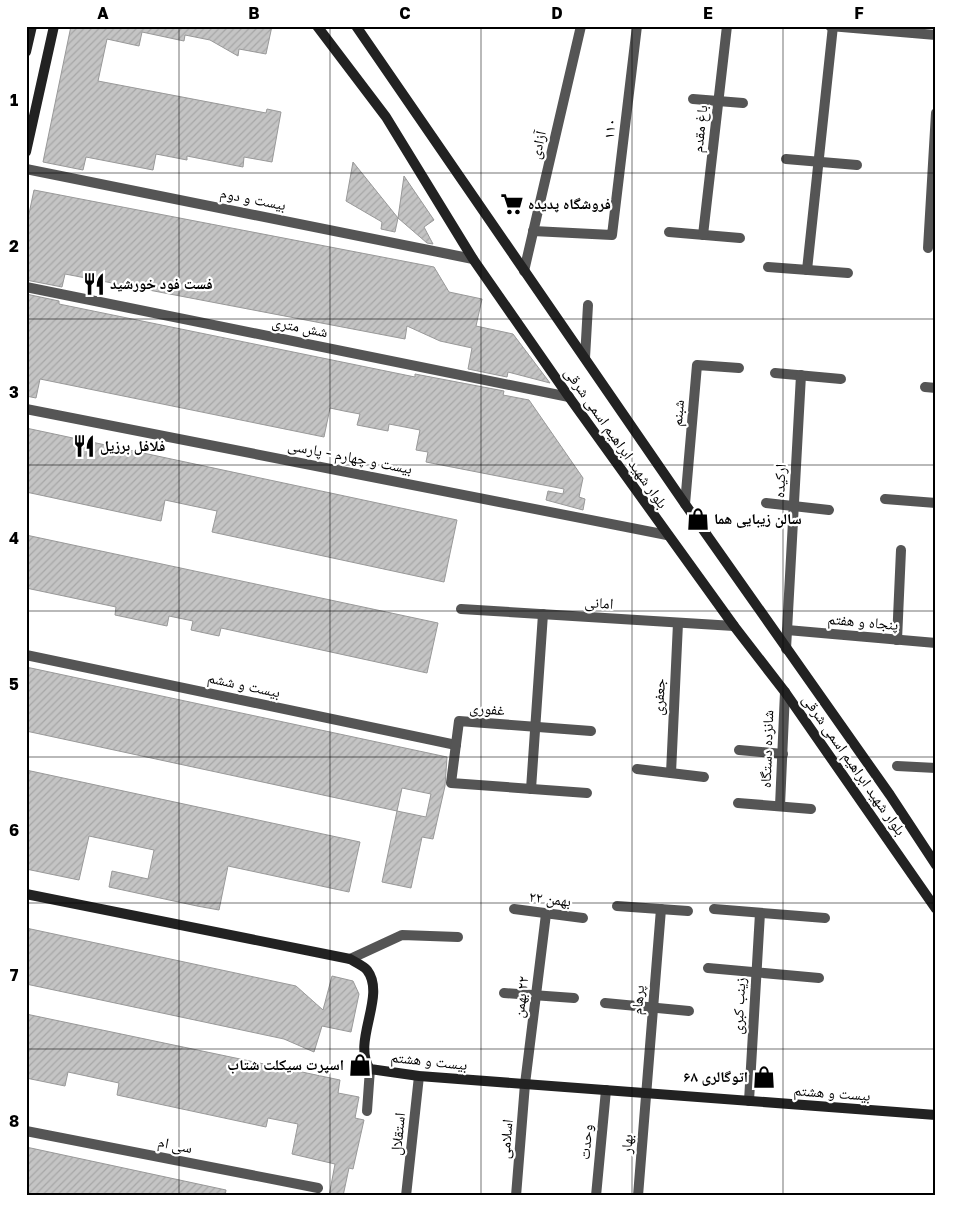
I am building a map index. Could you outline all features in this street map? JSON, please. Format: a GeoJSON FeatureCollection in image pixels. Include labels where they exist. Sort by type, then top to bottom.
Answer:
{"type":"FeatureCollection","features":[{"type":"Feature","properties":{"kind":"main road"},"geometry":{"type":"LineString","coordinates":[[26,52],[32,26]]}},
{"type":"Feature","properties":{"kind":"main road"},"geometry":{"type":"LineString","coordinates":[[26,152],[54,26]]}},
{"type":"Feature","properties":{"kind":"main road","name":"بلوار شهید ابراهیم اسمی شرقی"},"geometry":{"type":"LineString","coordinates":[[317,26],[386,116],[473,259],[569,397],[667,535],[785,692],[936,909]]}},
{"type":"Feature","properties":{"kind":"main road","name":"بلوار شهید ابراهیم اسمی شرقی"},"geometry":{"type":"LineString","coordinates":[[356,26],[685,504],[890,795],[936,865]]}},
{"type":"Feature","properties":{"kind":"main road","name":"بیست و هشتم"},"geometry":{"type":"LineString","coordinates":[[26,894],[350,960],[366,969],[371,979],[373,990],[364,1054],[370,1069],[419,1076],[936,1115]]}},
{"type":"Feature","properties":{"kind":"street","name":"آزادی"},"geometry":{"type":"LineString","coordinates":[[524,272],[581,26]]}},
{"type":"Feature","properties":{"kind":"street","name":"۱۱۰"},"geometry":{"type":"LineString","coordinates":[[534,232],[612,235],[637,26]]}},
{"type":"Feature","properties":{"kind":"street","name":"باغ مقدم"},"geometry":{"type":"LineString","coordinates":[[704,235],[727,26]]}},
{"type":"Feature","properties":{"kind":"street"},"geometry":{"type":"LineString","coordinates":[[807,270],[831,26],[936,35]]}},
{"type":"Feature","properties":{"kind":"street"},"geometry":{"type":"LineString","coordinates":[[693,99],[744,103]]}},
{"type":"Feature","properties":{"kind":"street"},"geometry":{"type":"LineString","coordinates":[[928,248],[936,113]]}},
{"type":"Feature","properties":{"kind":"street"},"geometry":{"type":"LineString","coordinates":[[786,159],[857,165]]}},
{"type":"Feature","properties":{"kind":"street","name":"بیست و دوم"},"geometry":{"type":"LineString","coordinates":[[26,169],[473,259]]}},
{"type":"Feature","properties":{"kind":"street"},"geometry":{"type":"LineString","coordinates":[[669,232],[740,238]]}},
{"type":"Feature","properties":{"kind":"street"},"geometry":{"type":"LineString","coordinates":[[768,267],[848,273]]}},
{"type":"Feature","properties":{"kind":"street","name":"شش متری"},"geometry":{"type":"LineString","coordinates":[[26,288],[569,397]]}},
{"type":"Feature","properties":{"kind":"street"},"geometry":{"type":"LineString","coordinates":[[584,358],[588,306]]}},
{"type":"Feature","properties":{"kind":"street","name":"شبنم"},"geometry":{"type":"LineString","coordinates":[[685,504],[697,365],[739,368]]}},
{"type":"Feature","properties":{"kind":"street"},"geometry":{"type":"LineString","coordinates":[[775,373],[841,379]]}},
{"type":"Feature","properties":{"kind":"street","name":"ارکیده"},"geometry":{"type":"LineString","coordinates":[[786,649],[801,375]]}},
{"type":"Feature","properties":{"kind":"street","name":"بیست و چهارم - پارسی"},"geometry":{"type":"LineString","coordinates":[[26,409],[667,535]]}},
{"type":"Feature","properties":{"kind":"street"},"geometry":{"type":"LineString","coordinates":[[886,499],[936,503]]}},
{"type":"Feature","properties":{"kind":"street"},"geometry":{"type":"LineString","coordinates":[[766,503],[829,510]]}},
{"type":"Feature","properties":{"kind":"street"},"geometry":{"type":"LineString","coordinates":[[897,640],[901,550]]}},
{"type":"Feature","properties":{"kind":"street","name":"امانی"},"geometry":{"type":"LineString","coordinates":[[462,609],[734,626]]}},
{"type":"Feature","properties":{"kind":"street"},"geometry":{"type":"LineString","coordinates":[[531,789],[537,728],[543,614]]}},
{"type":"Feature","properties":{"kind":"street","name":"جعفری"},"geometry":{"type":"LineString","coordinates":[[671,773],[678,623]]}},
{"type":"Feature","properties":{"kind":"street","name":"پنجاه و هفتم"},"geometry":{"type":"LineString","coordinates":[[787,630],[936,643]]}},
{"type":"Feature","properties":{"kind":"street","name":"بیست و ششم"},"geometry":{"type":"LineString","coordinates":[[26,655],[456,745]]}},
{"type":"Feature","properties":{"kind":"street","name":"شانزده دستگاه"},"geometry":{"type":"LineString","coordinates":[[780,806],[785,692]]}},
{"type":"Feature","properties":{"kind":"street","name":"غفوری"},"geometry":{"type":"LineString","coordinates":[[456,745],[459,721],[537,728]]}},
{"type":"Feature","properties":{"kind":"street"},"geometry":{"type":"LineString","coordinates":[[537,728],[591,731]]}},
{"type":"Feature","properties":{"kind":"street"},"geometry":{"type":"LineString","coordinates":[[456,745],[451,783],[587,793]]}},
{"type":"Feature","properties":{"kind":"street"},"geometry":{"type":"LineString","coordinates":[[739,750],[783,754]]}},
{"type":"Feature","properties":{"kind":"street"},"geometry":{"type":"LineString","coordinates":[[897,766],[936,768]]}},
{"type":"Feature","properties":{"kind":"street"},"geometry":{"type":"LineString","coordinates":[[637,770],[704,777]]}},
{"type":"Feature","properties":{"kind":"street"},"geometry":{"type":"LineString","coordinates":[[738,802],[811,809]]}},
{"type":"Feature","properties":{"kind":"street"},"geometry":{"type":"LineString","coordinates":[[617,906],[688,911]]}},
{"type":"Feature","properties":{"kind":"street","name":"۲۲ بهمن"},"geometry":{"type":"LineString","coordinates":[[514,909],[583,918]]}},
{"type":"Feature","properties":{"kind":"street","name":"پرهام"},"geometry":{"type":"LineString","coordinates":[[646,1094],[661,909]]}},
{"type":"Feature","properties":{"kind":"street"},"geometry":{"type":"LineString","coordinates":[[714,909],[825,918]]}},
{"type":"Feature","properties":{"kind":"street","name":"زینب کبری"},"geometry":{"type":"LineString","coordinates":[[748,1101],[760,913]]}},
{"type":"Feature","properties":{"kind":"street","name":"٢٢ بهمن"},"geometry":{"type":"LineString","coordinates":[[525,1084],[546,914]]}},
{"type":"Feature","properties":{"kind":"street"},"geometry":{"type":"LineString","coordinates":[[350,960],[402,935],[458,938]]}},
{"type":"Feature","properties":{"kind":"street"},"geometry":{"type":"LineString","coordinates":[[708,968],[819,978]]}},
{"type":"Feature","properties":{"kind":"street"},"geometry":{"type":"LineString","coordinates":[[504,993],[574,998]]}},
{"type":"Feature","properties":{"kind":"street"},"geometry":{"type":"LineString","coordinates":[[605,1003],[688,1010]]}},
{"type":"Feature","properties":{"kind":"street"},"geometry":{"type":"LineString","coordinates":[[367,1111],[370,1069]]}},
{"type":"Feature","properties":{"kind":"street","name":"استقلال"},"geometry":{"type":"LineString","coordinates":[[406,1196],[419,1076]]}},
{"type":"Feature","properties":{"kind":"street","name":"اسلامی"},"geometry":{"type":"LineString","coordinates":[[516,1196],[525,1084]]}},
{"type":"Feature","properties":{"kind":"street","name":"وحدت"},"geometry":{"type":"LineString","coordinates":[[596,1196],[606,1090]]}},
{"type":"Feature","properties":{"kind":"street","name":"بهار"},"geometry":{"type":"LineString","coordinates":[[638,1196],[646,1094]]}},
{"type":"Feature","properties":{"kind":"street","name":"سی ام"},"geometry":{"type":"LineString","coordinates":[[26,1131],[318,1188]]}},
{"type":"Feature","properties":{"kind":"building"},"geometry":{"type":"Polygon","coordinates":[[[71,26],[272,26],[266,54],[239,49],[238,56],[210,40],[185,35],[184,41],[142,32],[139,46],[107,39],[98,81],[266,113],[267,109],[281,112],[272,162],[244,157],[243,167],[187,156],[187,160],[156,154],[153,170],[86,157],[83,170],[43,162],[71,26]]]}},
{"type":"Feature","properties":{"kind":"building"},"geometry":{"type":"Polygon","coordinates":[[[353,162],[398,218],[395,232],[381,229],[382,222],[346,201],[353,162]]]}},
{"type":"Feature","properties":{"kind":"building"},"geometry":{"type":"Polygon","coordinates":[[[404,176],[434,220],[424,227],[433,244],[427,243],[398,218],[404,176]]]}},
{"type":"Feature","properties":{"kind":"building"},"geometry":{"type":"Polygon","coordinates":[[[34,190],[434,267],[449,292],[482,299],[476,326],[513,334],[550,383],[508,372],[507,377],[468,369],[472,348],[440,341],[407,326],[405,339],[65,274],[62,287],[26,280],[26,228],[34,190]]]}},
{"type":"Feature","properties":{"kind":"building"},"geometry":{"type":"Polygon","coordinates":[[[26,294],[59,301],[59,304],[415,377],[415,374],[504,391],[503,395],[529,400],[583,478],[579,497],[585,499],[583,510],[546,500],[548,491],[563,494],[564,489],[426,462],[428,452],[416,450],[420,430],[389,424],[388,431],[357,425],[360,414],[330,408],[324,437],[40,379],[36,398],[26,396],[26,294]]]}},
{"type":"Feature","properties":{"kind":"building"},"geometry":{"type":"Polygon","coordinates":[[[26,428],[457,520],[444,582],[212,532],[217,511],[165,500],[161,521],[26,492],[26,428]]]}},
{"type":"Feature","properties":{"kind":"building"},"geometry":{"type":"Polygon","coordinates":[[[26,535],[438,623],[427,673],[221,628],[219,636],[191,630],[193,621],[169,616],[167,626],[115,615],[116,607],[26,588],[26,535]]]}},
{"type":"Feature","properties":{"kind":"building"},"geometry":{"type":"Polygon","coordinates":[[[26,667],[447,757],[445,786],[433,839],[422,837],[411,888],[382,882],[397,811],[26,731],[26,667]],[[402,788],[397,811],[426,817],[431,794],[402,788]]]}},
{"type":"Feature","properties":{"kind":"building"},"geometry":{"type":"Polygon","coordinates":[[[26,770],[360,842],[349,892],[228,866],[219,910],[197,906],[109,887],[112,871],[148,879],[154,850],[89,836],[79,880],[26,869],[26,770]]]}},
{"type":"Feature","properties":{"kind":"building"},"geometry":{"type":"Polygon","coordinates":[[[26,928],[296,986],[323,1010],[332,976],[353,981],[359,994],[351,1032],[322,1026],[314,1052],[284,1039],[26,984],[26,928]]]}},
{"type":"Feature","properties":{"kind":"building"},"geometry":{"type":"Polygon","coordinates":[[[26,1014],[340,1080],[338,1093],[359,1097],[355,1118],[364,1120],[353,1169],[349,1168],[343,1196],[329,1196],[335,1164],[292,1154],[298,1124],[268,1118],[266,1127],[117,1095],[119,1083],[68,1072],[65,1086],[26,1078],[26,1014]]]}},
{"type":"Feature","properties":{"kind":"building"},"geometry":{"type":"Polygon","coordinates":[[[26,1147],[226,1190],[225,1196],[26,1196],[26,1147]]]}},
{"type":"Feature","properties":{"kind":"place","name":"فروشگاه پدیده"},"geometry":{"type":"Point","coordinates":[512,204]}},
{"type":"Feature","properties":{"kind":"place","name":"فست فود خورشید"},"geometry":{"type":"Point","coordinates":[94,284]}},
{"type":"Feature","properties":{"kind":"place","name":"فلافل برزیل"},"geometry":{"type":"Point","coordinates":[84,446]}},
{"type":"Feature","properties":{"kind":"place","name":"سالن زیبایی هما"},"geometry":{"type":"Point","coordinates":[698,519]}},
{"type":"Feature","properties":{"kind":"place","name":"اسپرت سیکلت شتاب"},"geometry":{"type":"Point","coordinates":[360,1065]}},
{"type":"Feature","properties":{"kind":"place","name":"اتوگالری ۶۸"},"geometry":{"type":"Point","coordinates":[764,1077]}}]}
